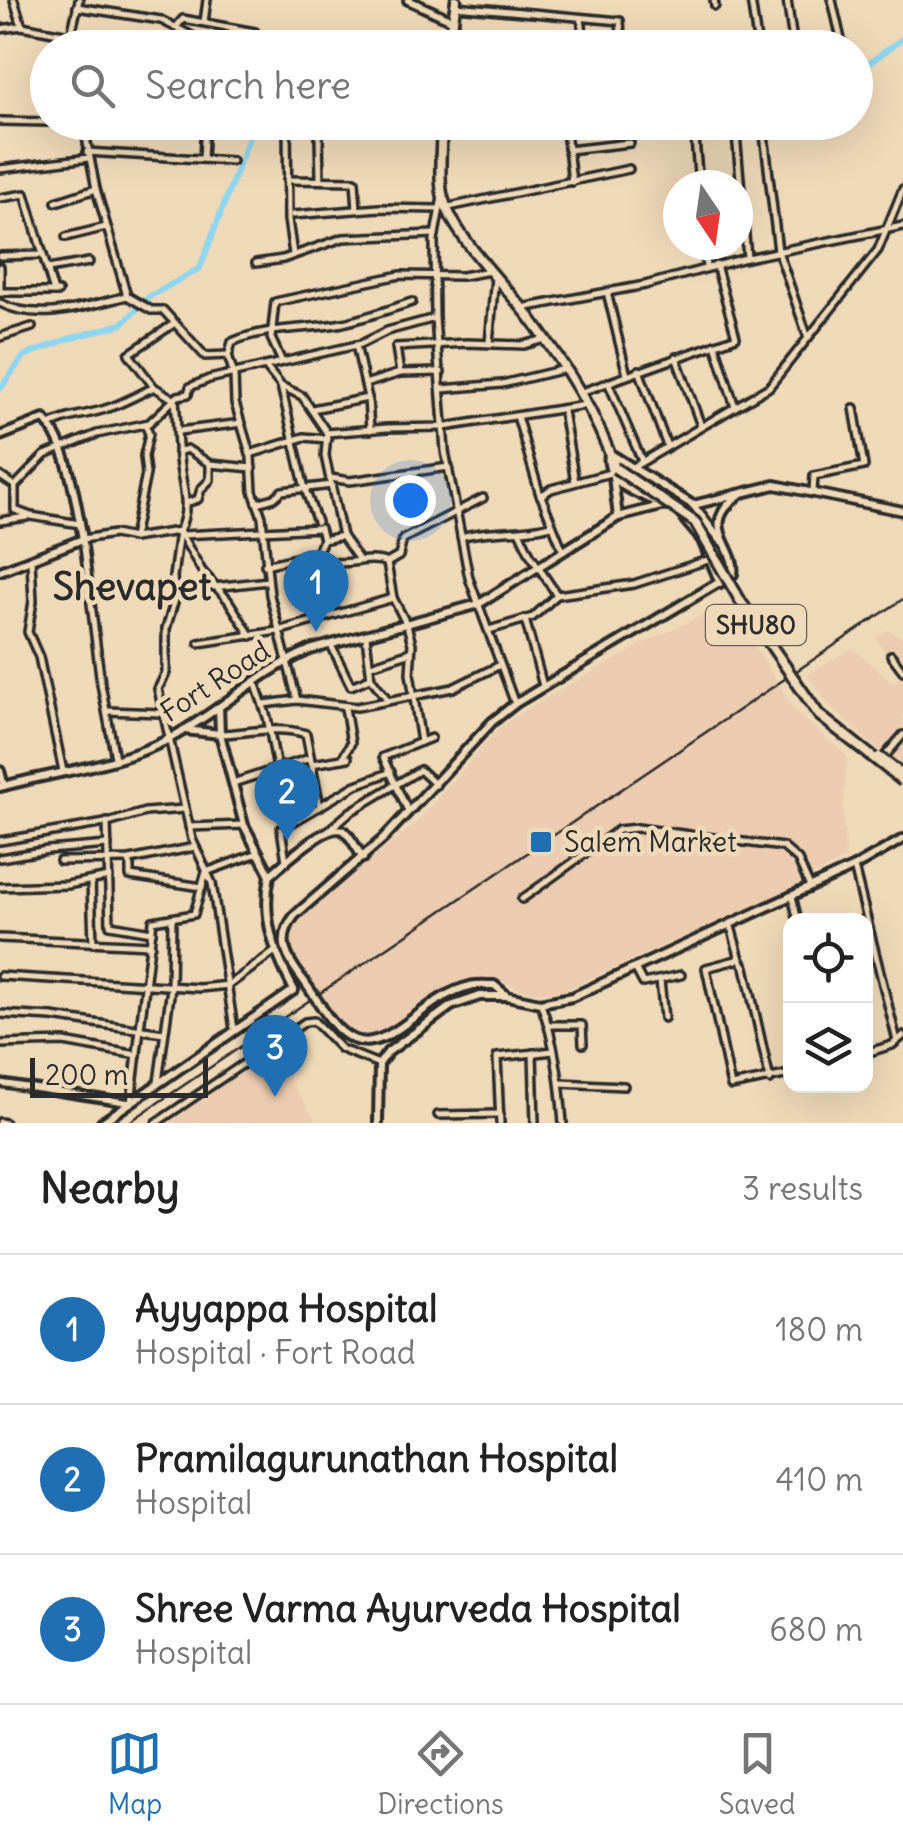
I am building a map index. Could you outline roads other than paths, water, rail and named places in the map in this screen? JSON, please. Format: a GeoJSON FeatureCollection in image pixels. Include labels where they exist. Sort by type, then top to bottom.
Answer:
{"type":"FeatureCollection","features":[{"type":"Feature","properties":{"kind":"main road"},"geometry":{"type":"LineString","coordinates":[[452,30],[456,3]]}},
{"type":"Feature","properties":{"kind":"main road","name":"SHU80"},"geometry":{"type":"LineString","coordinates":[[442,140],[444,208],[582,392],[614,471],[698,518],[745,600],[823,712],[903,778]]}},
{"type":"Feature","properties":{"kind":"street"},"geometry":{"type":"LineString","coordinates":[[14,0],[22,26]]}},
{"type":"Feature","properties":{"kind":"street"},"geometry":{"type":"LineString","coordinates":[[204,23],[207,0]]}},
{"type":"Feature","properties":{"kind":"street"},"geometry":{"type":"LineString","coordinates":[[408,0],[454,21]]}},
{"type":"Feature","properties":{"kind":"street"},"geometry":{"type":"LineString","coordinates":[[751,0],[755,30]]}},
{"type":"Feature","properties":{"kind":"street"},"geometry":{"type":"LineString","coordinates":[[787,0],[791,30]]}},
{"type":"Feature","properties":{"kind":"street"},"geometry":{"type":"LineString","coordinates":[[832,0],[839,30]]}},
{"type":"Feature","properties":{"kind":"street"},"geometry":{"type":"LineString","coordinates":[[456,3],[620,21],[621,30]]}},
{"type":"Feature","properties":{"kind":"street"},"geometry":{"type":"LineString","coordinates":[[70,30],[78,4],[161,20],[182,30]]}},
{"type":"Feature","properties":{"kind":"street"},"geometry":{"type":"LineString","coordinates":[[581,18],[583,30]]}},
{"type":"Feature","properties":{"kind":"street"},"geometry":{"type":"LineString","coordinates":[[176,27],[183,19],[244,30]]}},
{"type":"Feature","properties":{"kind":"street"},"geometry":{"type":"LineString","coordinates":[[0,29],[22,26],[43,30]]}},
{"type":"Feature","properties":{"kind":"street"},"geometry":{"type":"LineString","coordinates":[[0,121],[30,122]]}},
{"type":"Feature","properties":{"kind":"street"},"geometry":{"type":"LineString","coordinates":[[87,140],[96,189],[128,296],[151,310],[163,310],[205,356],[228,354]]}},
{"type":"Feature","properties":{"kind":"street"},"geometry":{"type":"LineString","coordinates":[[203,159],[204,140]]}},
{"type":"Feature","properties":{"kind":"street"},"geometry":{"type":"LineString","coordinates":[[287,140],[288,220],[294,256]]}},
{"type":"Feature","properties":{"kind":"street"},"geometry":{"type":"LineString","coordinates":[[319,140],[320,180]]}},
{"type":"Feature","properties":{"kind":"street"},"geometry":{"type":"LineString","coordinates":[[567,140],[572,182]]}},
{"type":"Feature","properties":{"kind":"street"},"geometry":{"type":"LineString","coordinates":[[695,140],[698,170]]}},
{"type":"Feature","properties":{"kind":"street"},"geometry":{"type":"LineString","coordinates":[[737,140],[739,170]]}},
{"type":"Feature","properties":{"kind":"street"},"geometry":{"type":"LineString","coordinates":[[766,140],[778,251],[807,335]]}},
{"type":"Feature","properties":{"kind":"street"},"geometry":{"type":"LineString","coordinates":[[568,150],[630,144]]}},
{"type":"Feature","properties":{"kind":"street"},"geometry":{"type":"LineString","coordinates":[[0,170],[88,155],[232,161]]}},
{"type":"Feature","properties":{"kind":"street"},"geometry":{"type":"LineString","coordinates":[[293,215],[357,209],[444,208],[628,169]]}},
{"type":"Feature","properties":{"kind":"street"},"geometry":{"type":"LineString","coordinates":[[287,180],[355,181],[357,209]]}},
{"type":"Feature","properties":{"kind":"street"},"geometry":{"type":"LineString","coordinates":[[56,202],[96,189]]}},
{"type":"Feature","properties":{"kind":"street"},"geometry":{"type":"LineString","coordinates":[[630,468],[769,387],[878,250],[903,189]]}},
{"type":"Feature","properties":{"kind":"street"},"geometry":{"type":"LineString","coordinates":[[0,198],[26,194],[56,292],[0,292],[0,268]]}},
{"type":"Feature","properties":{"kind":"street"},"geometry":{"type":"LineString","coordinates":[[444,208],[435,234],[435,318],[448,468],[469,578],[514,704]]}},
{"type":"Feature","properties":{"kind":"street"},"geometry":{"type":"LineString","coordinates":[[753,256],[903,226]]}},
{"type":"Feature","properties":{"kind":"street"},"geometry":{"type":"LineString","coordinates":[[66,238],[107,227]]}},
{"type":"Feature","properties":{"kind":"street"},"geometry":{"type":"LineString","coordinates":[[256,264],[294,256],[343,238],[435,234]]}},
{"type":"Feature","properties":{"kind":"street"},"geometry":{"type":"LineString","coordinates":[[0,256],[42,255]]}},
{"type":"Feature","properties":{"kind":"street"},"geometry":{"type":"LineString","coordinates":[[705,260],[706,268]]}},
{"type":"Feature","properties":{"kind":"street"},"geometry":{"type":"LineString","coordinates":[[522,308],[737,260]]}},
{"type":"Feature","properties":{"kind":"street"},"geometry":{"type":"LineString","coordinates":[[47,270],[90,262]]}},
{"type":"Feature","properties":{"kind":"street"},"geometry":{"type":"LineString","coordinates":[[582,392],[736,338],[716,266]]}},
{"type":"Feature","properties":{"kind":"street"},"geometry":{"type":"LineString","coordinates":[[282,362],[271,338],[274,302],[400,274],[493,274],[489,343]]}},
{"type":"Feature","properties":{"kind":"street"},"geometry":{"type":"LineString","coordinates":[[607,292],[627,375]]}},
{"type":"Feature","properties":{"kind":"street"},"geometry":{"type":"LineString","coordinates":[[0,303],[18,312],[35,314],[128,296]]}},
{"type":"Feature","properties":{"kind":"street"},"geometry":{"type":"LineString","coordinates":[[297,700],[268,581],[250,454],[235,402],[228,354],[232,342],[271,331],[343,323],[412,302]]}},
{"type":"Feature","properties":{"kind":"street"},"geometry":{"type":"LineString","coordinates":[[80,524],[15,510],[15,486],[46,455],[97,434],[145,424],[200,383],[356,345],[435,318]]}},
{"type":"Feature","properties":{"kind":"street"},"geometry":{"type":"LineString","coordinates":[[175,323],[129,354],[154,387],[175,400]]}},
{"type":"Feature","properties":{"kind":"street"},"geometry":{"type":"LineString","coordinates":[[0,337],[32,327]]}},
{"type":"Feature","properties":{"kind":"street"},"geometry":{"type":"LineString","coordinates":[[400,374],[396,347],[524,345],[544,339]]}},
{"type":"Feature","properties":{"kind":"street"},"geometry":{"type":"LineString","coordinates":[[714,344],[735,406]]}},
{"type":"Feature","properties":{"kind":"street"},"geometry":{"type":"LineString","coordinates":[[356,345],[368,398],[370,430]]}},
{"type":"Feature","properties":{"kind":"street"},"geometry":{"type":"LineString","coordinates":[[676,357],[701,426]]}},
{"type":"Feature","properties":{"kind":"street"},"geometry":{"type":"LineString","coordinates":[[265,366],[280,386],[317,522]]}},
{"type":"Feature","properties":{"kind":"street"},"geometry":{"type":"LineString","coordinates":[[442,389],[502,384],[565,369]]}},
{"type":"Feature","properties":{"kind":"street"},"geometry":{"type":"LineString","coordinates":[[639,370],[667,446]]}},
{"type":"Feature","properties":{"kind":"street"},"geometry":{"type":"LineString","coordinates":[[365,384],[400,374],[440,372]]}},
{"type":"Feature","properties":{"kind":"street"},"geometry":{"type":"LineString","coordinates":[[608,382],[642,461]]}},
{"type":"Feature","properties":{"kind":"street"},"geometry":{"type":"LineString","coordinates":[[280,386],[302,396],[327,436],[325,456],[342,536],[359,560]]}},
{"type":"Feature","properties":{"kind":"street"},"geometry":{"type":"LineString","coordinates":[[50,425],[67,415],[90,414],[154,387]]}},
{"type":"Feature","properties":{"kind":"street"},"geometry":{"type":"LineString","coordinates":[[312,409],[368,398]]}},
{"type":"Feature","properties":{"kind":"street"},"geometry":{"type":"LineString","coordinates":[[175,400],[186,516],[173,577],[175,599],[166,629],[166,673],[158,689],[195,847],[212,882],[235,1032]]}},
{"type":"Feature","properties":{"kind":"street"},"geometry":{"type":"LineString","coordinates":[[250,454],[304,437],[444,428],[589,404]]}},
{"type":"Feature","properties":{"kind":"street"},"geometry":{"type":"LineString","coordinates":[[813,492],[814,476],[864,466],[854,408]]}},
{"type":"Feature","properties":{"kind":"street"},"geometry":{"type":"LineString","coordinates":[[563,410],[575,482]]}},
{"type":"Feature","properties":{"kind":"street"},"geometry":{"type":"LineString","coordinates":[[517,416],[541,496],[564,553]]}},
{"type":"Feature","properties":{"kind":"street"},"geometry":{"type":"LineString","coordinates":[[0,436],[44,419],[62,448],[80,524],[116,758]]}},
{"type":"Feature","properties":{"kind":"street"},"geometry":{"type":"LineString","coordinates":[[179,431],[242,423]]}},
{"type":"Feature","properties":{"kind":"street"},"geometry":{"type":"LineString","coordinates":[[133,538],[146,474],[144,456],[149,434],[145,424]]}},
{"type":"Feature","properties":{"kind":"street"},"geometry":{"type":"LineString","coordinates":[[178,452],[187,449],[210,464],[252,468]]}},
{"type":"Feature","properties":{"kind":"street"},"geometry":{"type":"LineString","coordinates":[[507,996],[494,985],[469,986],[372,1042],[355,1042],[336,1031],[288,960],[283,941],[295,915],[409,813],[492,722],[514,704],[720,584],[736,570],[722,542],[693,505],[609,453]]}},
{"type":"Feature","properties":{"kind":"street"},"geometry":{"type":"LineString","coordinates":[[186,502],[198,500],[201,489],[210,480],[210,464]]}},
{"type":"Feature","properties":{"kind":"street"},"geometry":{"type":"LineString","coordinates":[[257,503],[282,491],[331,482],[448,468]]}},
{"type":"Feature","properties":{"kind":"street"},"geometry":{"type":"LineString","coordinates":[[541,496],[614,471]]}},
{"type":"Feature","properties":{"kind":"street"},"geometry":{"type":"LineString","coordinates":[[614,471],[642,496],[666,505],[689,522],[711,559],[720,584]]}},
{"type":"Feature","properties":{"kind":"street"},"geometry":{"type":"LineString","coordinates":[[614,471],[618,517]]}},
{"type":"Feature","properties":{"kind":"street"},"geometry":{"type":"LineString","coordinates":[[0,476],[15,486]]}},
{"type":"Feature","properties":{"kind":"street"},"geometry":{"type":"LineString","coordinates":[[693,505],[775,485],[868,507],[903,511]]}},
{"type":"Feature","properties":{"kind":"street"},"geometry":{"type":"LineString","coordinates":[[722,542],[720,520],[739,495]]}},
{"type":"Feature","properties":{"kind":"street"},"geometry":{"type":"LineString","coordinates":[[387,563],[399,556],[403,539],[483,498]]}},
{"type":"Feature","properties":{"kind":"street","name":"Fort Road"},"geometry":{"type":"LineString","coordinates":[[2,786],[116,758],[167,740],[285,661],[480,604],[618,517],[666,505]]}},
{"type":"Feature","properties":{"kind":"street"},"geometry":{"type":"LineString","coordinates":[[0,521],[31,516]]}},
{"type":"Feature","properties":{"kind":"street"},"geometry":{"type":"LineString","coordinates":[[461,537],[486,530],[520,531],[551,524]]}},
{"type":"Feature","properties":{"kind":"street"},"geometry":{"type":"LineString","coordinates":[[0,571],[82,540],[114,534],[133,538],[320,528],[323,540],[317,553]]}},
{"type":"Feature","properties":{"kind":"street"},"geometry":{"type":"LineString","coordinates":[[520,531],[557,595]]}},
{"type":"Feature","properties":{"kind":"street"},"geometry":{"type":"LineString","coordinates":[[181,533],[214,587],[228,600],[251,636]]}},
{"type":"Feature","properties":{"kind":"street"},"geometry":{"type":"LineString","coordinates":[[323,540],[342,536]]}},
{"type":"Feature","properties":{"kind":"street"},"geometry":{"type":"LineString","coordinates":[[317,553],[323,560],[342,564],[377,558],[387,563]]}},
{"type":"Feature","properties":{"kind":"street"},"geometry":{"type":"LineString","coordinates":[[265,565],[317,553]]}},
{"type":"Feature","properties":{"kind":"street"},"geometry":{"type":"LineString","coordinates":[[31,559],[33,602],[28,632],[39,657],[63,771]]}},
{"type":"Feature","properties":{"kind":"street"},"geometry":{"type":"LineString","coordinates":[[488,630],[533,617],[557,595],[634,584],[711,559]]}},
{"type":"Feature","properties":{"kind":"street"},"geometry":{"type":"LineString","coordinates":[[387,563],[393,598],[407,625],[412,695],[421,742]]}},
{"type":"Feature","properties":{"kind":"street"},"geometry":{"type":"LineString","coordinates":[[214,587],[268,581]]}},
{"type":"Feature","properties":{"kind":"street"},"geometry":{"type":"LineString","coordinates":[[199,642],[278,631],[393,598]]}},
{"type":"Feature","properties":{"kind":"street"},"geometry":{"type":"LineString","coordinates":[[525,619],[543,686]]}},
{"type":"Feature","properties":{"kind":"street"},"geometry":{"type":"LineString","coordinates":[[366,636],[371,678],[387,700]]}},
{"type":"Feature","properties":{"kind":"street"},"geometry":{"type":"LineString","coordinates":[[332,645],[351,686],[371,678]]}},
{"type":"Feature","properties":{"kind":"street"},"geometry":{"type":"LineString","coordinates":[[371,665],[411,652]]}},
{"type":"Feature","properties":{"kind":"street"},"geometry":{"type":"LineString","coordinates":[[891,654],[903,672]]}},
{"type":"Feature","properties":{"kind":"street"},"geometry":{"type":"LineString","coordinates":[[264,704],[297,700],[338,703],[346,708],[453,688],[498,666]]}},
{"type":"Feature","properties":{"kind":"street"},"geometry":{"type":"LineString","coordinates":[[255,682],[264,704],[276,768]]}},
{"type":"Feature","properties":{"kind":"street"},"geometry":{"type":"LineString","coordinates":[[101,1123],[294,990],[274,952],[264,902],[270,875],[244,825],[220,734],[219,707]]}},
{"type":"Feature","properties":{"kind":"street"},"geometry":{"type":"LineString","coordinates":[[234,783],[276,768],[345,759],[351,743],[346,708]]}},
{"type":"Feature","properties":{"kind":"street"},"geometry":{"type":"LineString","coordinates":[[107,711],[161,713]]}},
{"type":"Feature","properties":{"kind":"street"},"geometry":{"type":"LineString","coordinates":[[184,730],[220,734],[270,729],[306,734],[320,806]]}},
{"type":"Feature","properties":{"kind":"street"},"geometry":{"type":"LineString","coordinates":[[885,756],[903,735]]}},
{"type":"Feature","properties":{"kind":"street"},"geometry":{"type":"LineString","coordinates":[[409,813],[383,757],[431,738]]}},
{"type":"Feature","properties":{"kind":"street"},"geometry":{"type":"LineString","coordinates":[[270,875],[350,812],[420,770],[436,785]]}},
{"type":"Feature","properties":{"kind":"street"},"geometry":{"type":"LineString","coordinates":[[0,771],[2,786]]}},
{"type":"Feature","properties":{"kind":"street"},"geometry":{"type":"LineString","coordinates":[[286,861],[280,830],[356,785],[391,772]]}},
{"type":"Feature","properties":{"kind":"street"},"geometry":{"type":"LineString","coordinates":[[0,841],[145,812],[185,809]]}},
{"type":"Feature","properties":{"kind":"street"},"geometry":{"type":"LineString","coordinates":[[107,822],[110,924],[152,932]]}},
{"type":"Feature","properties":{"kind":"street"},"geometry":{"type":"LineString","coordinates":[[190,828],[244,825]]}},
{"type":"Feature","properties":{"kind":"street"},"geometry":{"type":"LineString","coordinates":[[522,899],[618,830],[637,828],[783,847],[798,860],[810,888]]}},
{"type":"Feature","properties":{"kind":"street"},"geometry":{"type":"LineString","coordinates":[[329,830],[344,831],[362,858]]}},
{"type":"Feature","properties":{"kind":"street"},"geometry":{"type":"LineString","coordinates":[[378,1123],[379,1064],[388,1052],[451,1006],[480,996],[540,1002],[572,996],[854,868],[903,839]]}},
{"type":"Feature","properties":{"kind":"street"},"geometry":{"type":"LineString","coordinates":[[0,858],[108,845]]}},
{"type":"Feature","properties":{"kind":"street"},"geometry":{"type":"LineString","coordinates":[[60,861],[130,860],[195,847]]}},
{"type":"Feature","properties":{"kind":"street"},"geometry":{"type":"LineString","coordinates":[[206,872],[260,852]]}},
{"type":"Feature","properties":{"kind":"street"},"geometry":{"type":"LineString","coordinates":[[130,860],[130,876],[202,886]]}},
{"type":"Feature","properties":{"kind":"street"},"geometry":{"type":"LineString","coordinates":[[854,868],[900,1038],[873,1049]]}},
{"type":"Feature","properties":{"kind":"street"},"geometry":{"type":"LineString","coordinates":[[131,1104],[154,921],[194,914],[206,872]]}},
{"type":"Feature","properties":{"kind":"street"},"geometry":{"type":"LineString","coordinates":[[0,887],[66,885],[109,877]]}},
{"type":"Feature","properties":{"kind":"street"},"geometry":{"type":"LineString","coordinates":[[91,881],[93,944]]}},
{"type":"Feature","properties":{"kind":"street"},"geometry":{"type":"LineString","coordinates":[[792,896],[796,913]]}},
{"type":"Feature","properties":{"kind":"street"},"geometry":{"type":"LineString","coordinates":[[158,1086],[171,988],[172,918]]}},
{"type":"Feature","properties":{"kind":"street"},"geometry":{"type":"LineString","coordinates":[[730,923],[770,1080]]}},
{"type":"Feature","properties":{"kind":"street"},"geometry":{"type":"LineString","coordinates":[[0,938],[151,945]]}},
{"type":"Feature","properties":{"kind":"street"},"geometry":{"type":"LineString","coordinates":[[0,976],[171,988],[229,985],[274,952]]}},
{"type":"Feature","properties":{"kind":"street"},"geometry":{"type":"LineString","coordinates":[[740,959],[706,968],[731,1086],[783,1076]]}},
{"type":"Feature","properties":{"kind":"street"},"geometry":{"type":"LineString","coordinates":[[635,968],[643,983],[681,975]]}},
{"type":"Feature","properties":{"kind":"street"},"geometry":{"type":"LineString","coordinates":[[660,980],[664,1018]]}},
{"type":"Feature","properties":{"kind":"street"},"geometry":{"type":"LineString","coordinates":[[540,1002],[554,1051],[563,1123]]}},
{"type":"Feature","properties":{"kind":"street"},"geometry":{"type":"LineString","coordinates":[[0,1014],[52,1016],[164,1033]]}},
{"type":"Feature","properties":{"kind":"street"},"geometry":{"type":"LineString","coordinates":[[156,1123],[305,1022],[314,1021],[341,1049],[379,1064]]}},
{"type":"Feature","properties":{"kind":"street"},"geometry":{"type":"LineString","coordinates":[[548,1025],[582,1025],[583,1044]]}},
{"type":"Feature","properties":{"kind":"street"},"geometry":{"type":"LineString","coordinates":[[0,1044],[64,1042],[137,1055]]}},
{"type":"Feature","properties":{"kind":"street"},"geometry":{"type":"LineString","coordinates":[[500,1123],[497,1057],[554,1051]]}},
{"type":"Feature","properties":{"kind":"street"},"geometry":{"type":"LineString","coordinates":[[532,1053],[535,1123]]}},
{"type":"Feature","properties":{"kind":"street"},"geometry":{"type":"LineString","coordinates":[[0,1083],[131,1104]]}},
{"type":"Feature","properties":{"kind":"street"},"geometry":{"type":"LineString","coordinates":[[560,1083],[624,1086]]}},
{"type":"Feature","properties":{"kind":"street"},"geometry":{"type":"LineString","coordinates":[[438,1114],[500,1114]]}},
{"type":"Feature","properties":{"kind":"waterway"},"geometry":{"type":"LineString","coordinates":[[873,60],[903,38]]}},
{"type":"Feature","properties":{"kind":"waterway"},"geometry":{"type":"LineString","coordinates":[[0,389],[24,356],[122,324],[149,297],[200,268],[248,140]]}},
{"type":"Feature","properties":{"kind":"railway"},"geometry":{"type":"LineString","coordinates":[[128,1123],[903,599]]}},
{"type":"Feature","properties":{"kind":"place","name":"Ayyappa Hospital"},"geometry":{"type":"Point","coordinates":[316,632]}},
{"type":"Feature","properties":{"kind":"place","name":"Pramilagurunathan Hospital"},"geometry":{"type":"Point","coordinates":[287,841]}},
{"type":"Feature","properties":{"kind":"place","name":"Salem Market"},"geometry":{"type":"Point","coordinates":[541,842]}},
{"type":"Feature","properties":{"kind":"place","name":"Shree Varma Ayurveda Hospital"},"geometry":{"type":"Point","coordinates":[275,1097]}},
{"type":"Feature","properties":{"kind":"district","name":"Shevapet"},"geometry":{"type":"Point","coordinates":[132,586]}}]}
